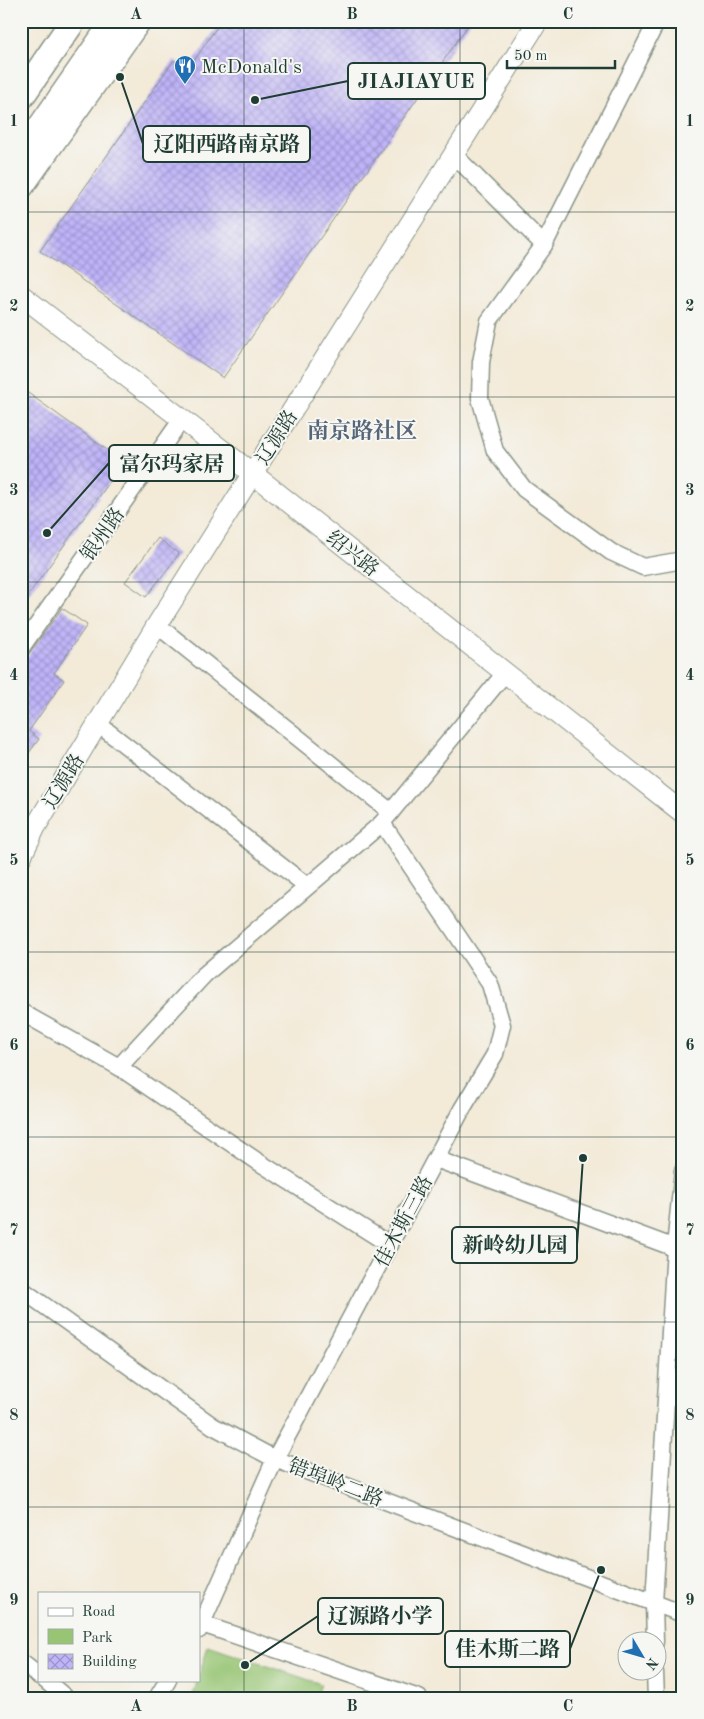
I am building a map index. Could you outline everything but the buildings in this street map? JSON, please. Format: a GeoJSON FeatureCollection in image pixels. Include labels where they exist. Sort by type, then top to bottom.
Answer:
{"type":"FeatureCollection","features":[{"type":"Feature","properties":{"kind":"highway"},"geometry":{"type":"LineString","coordinates":[[21,127],[94,21]]}},
{"type":"Feature","properties":{"kind":"highway"},"geometry":{"type":"LineString","coordinates":[[21,156],[115,21]]}},
{"type":"Feature","properties":{"kind":"main road"},"geometry":{"type":"LineString","coordinates":[[21,97],[73,21]]}},
{"type":"Feature","properties":{"kind":"main road"},"geometry":{"type":"LineString","coordinates":[[21,186],[138,21]]}},
{"type":"Feature","properties":{"kind":"street","name":"辽源路"},"geometry":{"type":"LineString","coordinates":[[21,857],[36,826],[157,625],[538,21]]}},
{"type":"Feature","properties":{"kind":"street"},"geometry":{"type":"LineString","coordinates":[[657,21],[544,245],[489,321],[481,362],[480,398],[495,451],[524,489],[611,552],[643,567],[683,560]]}},
{"type":"Feature","properties":{"kind":"street"},"geometry":{"type":"LineString","coordinates":[[454,155],[544,245]]}},
{"type":"Feature","properties":{"kind":"street","name":"绍兴路"},"geometry":{"type":"LineString","coordinates":[[21,295],[253,474],[683,813]]}},
{"type":"Feature","properties":{"kind":"street","name":"银州路"},"geometry":{"type":"LineString","coordinates":[[21,648],[182,419]]}},
{"type":"Feature","properties":{"kind":"street","name":"佳木斯三路"},"geometry":{"type":"LineString","coordinates":[[157,625],[386,817],[490,984],[502,1025],[495,1054],[436,1159],[275,1459],[200,1627]]}},
{"type":"Feature","properties":{"kind":"street"},"geometry":{"type":"LineString","coordinates":[[119,1067],[204,974],[386,817],[505,673]]}},
{"type":"Feature","properties":{"kind":"street"},"geometry":{"type":"LineString","coordinates":[[98,724],[307,886]]}},
{"type":"Feature","properties":{"kind":"street"},"geometry":{"type":"LineString","coordinates":[[21,1012],[119,1067],[257,1161],[390,1245]]}},
{"type":"Feature","properties":{"kind":"street"},"geometry":{"type":"LineString","coordinates":[[436,1159],[679,1249]]}},
{"type":"Feature","properties":{"kind":"street"},"geometry":{"type":"LineString","coordinates":[[655,1632],[654,1603],[683,1170]]}},
{"type":"Feature","properties":{"kind":"street","name":"错埠岭二路"},"geometry":{"type":"LineString","coordinates":[[21,1289],[213,1426],[275,1459],[683,1614]]}},
{"type":"Feature","properties":{"kind":"street"},"geometry":{"type":"LineString","coordinates":[[200,1627],[419,1698]]}},
{"type":"Feature","properties":{"kind":"street"},"geometry":{"type":"LineString","coordinates":[[21,1662],[38,1675]]}},
{"type":"Feature","properties":{"kind":"street"},"geometry":{"type":"LineString","coordinates":[[46,1682],[66,1698]]}},
{"type":"Feature","properties":{"kind":"street"},"geometry":{"type":"LineString","coordinates":[[157,1698],[167,1682]]}},
{"type":"Feature","properties":{"kind":"street"},"geometry":{"type":"LineString","coordinates":[[656,1682],[656,1698]]}},
{"type":"Feature","properties":{"kind":"green space"},"geometry":{"type":"Polygon","coordinates":[[[208,1646],[321,1684],[316,1698],[192,1698],[197,1682],[200,1682],[200,1672],[208,1646]]]}},
{"type":"Feature","properties":{"kind":"place","name":"辽阳西路南京路"},"geometry":{"type":"Point","coordinates":[120,77]}},
{"type":"Feature","properties":{"kind":"place","name":"McDonald's"},"geometry":{"type":"Point","coordinates":[185,85]}},
{"type":"Feature","properties":{"kind":"place","name":"JIAJIAYUE"},"geometry":{"type":"Point","coordinates":[255,100]}},
{"type":"Feature","properties":{"kind":"place","name":"富尔玛家居"},"geometry":{"type":"Point","coordinates":[47,533]}},
{"type":"Feature","properties":{"kind":"place","name":"新岭幼儿园"},"geometry":{"type":"Point","coordinates":[583,1158]}},
{"type":"Feature","properties":{"kind":"place","name":"佳木斯二路"},"geometry":{"type":"Point","coordinates":[601,1570]}},
{"type":"Feature","properties":{"kind":"place","name":"辽源路小学"},"geometry":{"type":"Point","coordinates":[245,1665]}},
{"type":"Feature","properties":{"kind":"district","name":"南京路社区"},"geometry":{"type":"Point","coordinates":[362,430]}}]}
